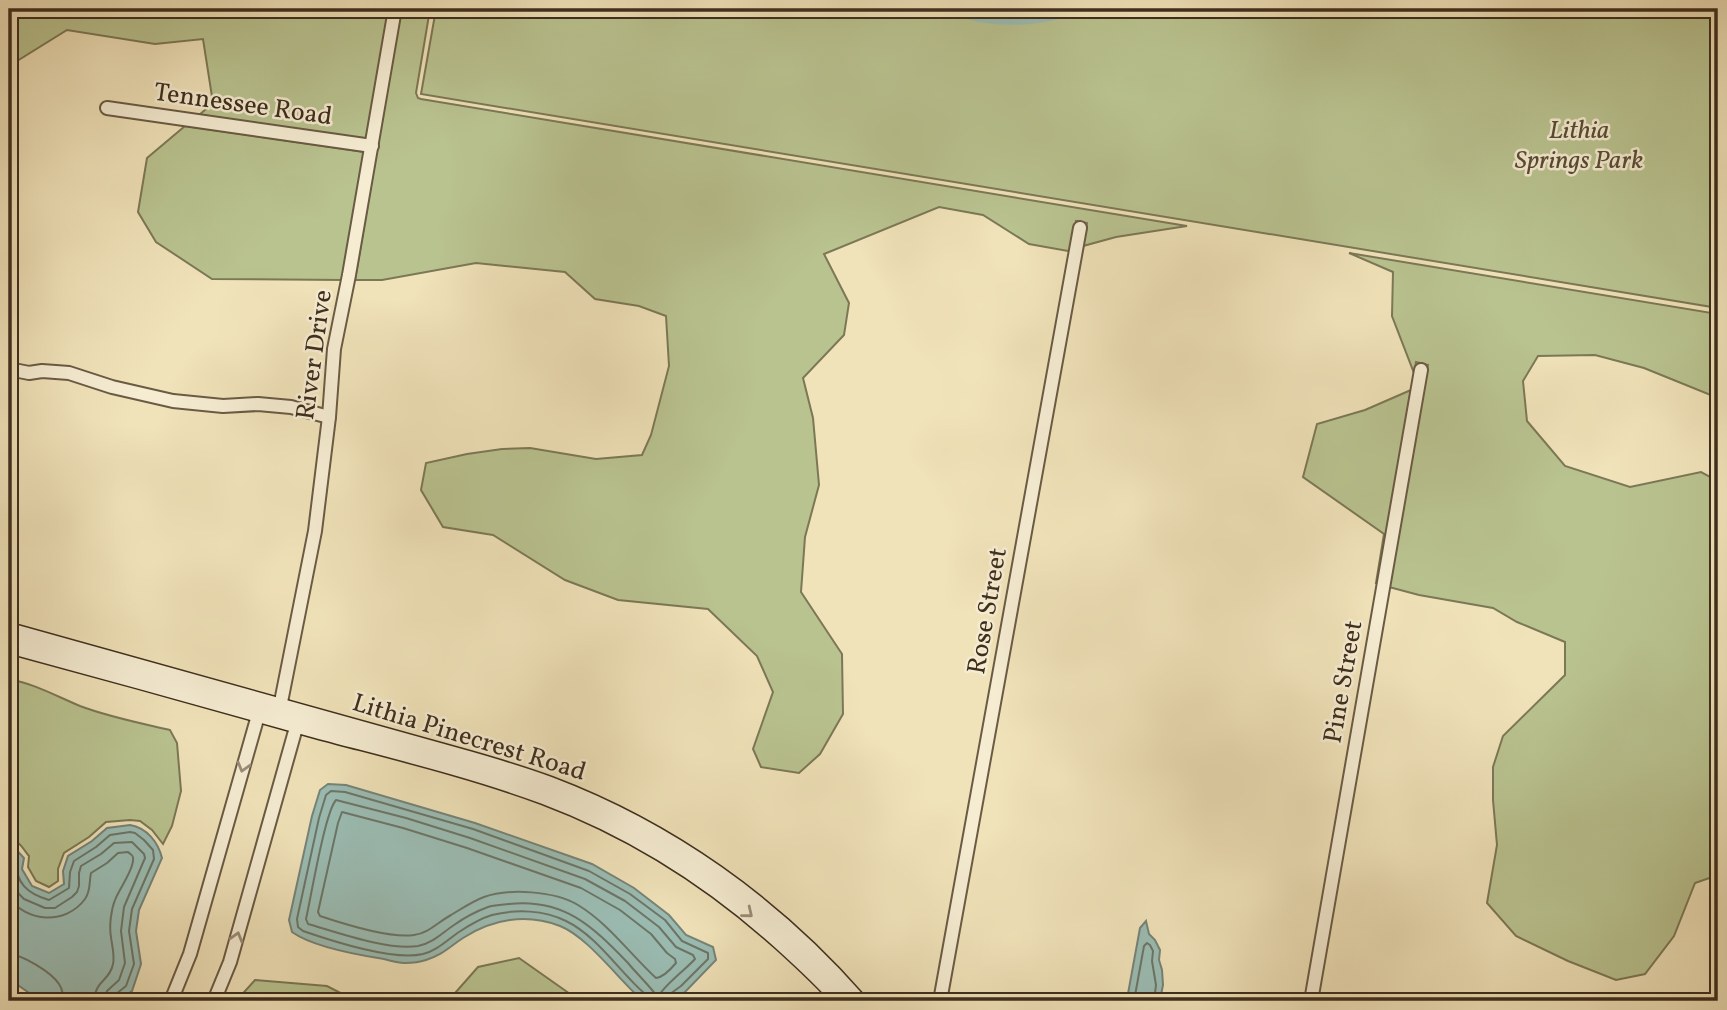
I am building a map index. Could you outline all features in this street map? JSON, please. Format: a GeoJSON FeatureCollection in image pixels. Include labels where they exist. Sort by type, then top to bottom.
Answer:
{"type":"FeatureCollection","features":[{"type":"Feature","properties":{"kind":"main road","name":"Lithia Pinecrest Road"},"geometry":{"type":"LineString","coordinates":[[9,631],[260,708],[280,707],[298,718],[572,807],[630,834],[688,869],[732,901],[789,949],[841,1001]]}},
{"type":"Feature","properties":{"kind":"main road","name":"Lithia Pinecrest Road"},"geometry":{"type":"LineString","coordinates":[[9,645],[448,753],[527,777],[594,804],[638,825],[700,862],[760,906],[819,958],[858,1001]]}},
{"type":"Feature","properties":{"kind":"street","name":"River Drive"},"geometry":{"type":"LineString","coordinates":[[280,707],[316,531],[334,349],[395,9]]}},
{"type":"Feature","properties":{"kind":"street","name":"Tennessee Road"},"geometry":{"type":"LineString","coordinates":[[107,108],[372,146]]}},
{"type":"Feature","properties":{"kind":"street","name":"Rose Street"},"geometry":{"type":"LineString","coordinates":[[940,1001],[1080,228]]}},
{"type":"Feature","properties":{"kind":"street"},"geometry":{"type":"LineString","coordinates":[[9,369],[69,373],[112,387],[173,401],[223,407],[258,404],[291,407],[329,417]]}},
{"type":"Feature","properties":{"kind":"street","name":"Pine Street"},"geometry":{"type":"LineString","coordinates":[[1311,1001],[1421,370]]}},
{"type":"Feature","properties":{"kind":"street"},"geometry":{"type":"LineString","coordinates":[[172,1001],[190,954],[260,708]]}},
{"type":"Feature","properties":{"kind":"street"},"geometry":{"type":"LineString","coordinates":[[214,1001],[230,962],[298,718]]}},
{"type":"Feature","properties":{"kind":"green space"},"geometry":{"type":"Polygon","coordinates":[[[9,9],[389,9],[367,139],[199,115],[213,103],[203,39],[155,44],[67,30],[9,66],[9,9]]]}},
{"type":"Feature","properties":{"kind":"green space"},"geometry":{"type":"Polygon","coordinates":[[[401,9],[430,9],[416,93],[421,99],[1187,226],[1116,237],[1083,246],[1087,223],[1076,221],[1068,251],[1029,244],[983,215],[939,207],[824,254],[849,303],[844,335],[803,378],[813,418],[819,485],[805,537],[801,592],[842,654],[843,714],[820,754],[799,773],[761,767],[753,749],[773,692],[757,656],[708,609],[618,600],[565,580],[493,535],[443,527],[421,490],[426,463],[467,454],[530,448],[596,459],[642,455],[651,435],[669,366],[666,316],[639,306],[595,299],[565,272],[476,263],[382,280],[355,280],[401,9]]]}},
{"type":"Feature","properties":{"kind":"green space","name":"Lithia Springs Park"},"geometry":{"type":"Polygon","coordinates":[[[436,9],[1718,9],[1718,308],[421,94],[436,9]]]}},
{"type":"Feature","properties":{"kind":"green space"},"geometry":{"type":"Polygon","coordinates":[[[185,126],[365,152],[342,280],[212,279],[156,242],[138,212],[147,158],[185,126]]]}},
{"type":"Feature","properties":{"kind":"green space"},"geometry":{"type":"Polygon","coordinates":[[[1349,253],[1718,314],[1718,398],[1644,368],[1595,355],[1538,356],[1523,381],[1527,421],[1565,466],[1630,487],[1701,472],[1718,481],[1718,875],[1695,883],[1674,936],[1645,974],[1616,980],[1568,961],[1516,936],[1487,903],[1497,845],[1493,767],[1503,736],[1565,675],[1565,642],[1517,622],[1493,608],[1389,587],[1428,365],[1416,362],[1414,373],[1392,316],[1393,272],[1349,253]]]}},
{"type":"Feature","properties":{"kind":"green space"},"geometry":{"type":"Polygon","coordinates":[[[1411,390],[1376,583],[1384,534],[1303,477],[1317,424],[1365,410],[1411,390]]]}},
{"type":"Feature","properties":{"kind":"green space"},"geometry":{"type":"Polygon","coordinates":[[[9,679],[37,687],[91,710],[170,730],[177,743],[181,791],[172,826],[163,844],[152,830],[140,821],[106,822],[64,853],[58,869],[58,881],[49,887],[36,881],[28,867],[29,856],[18,843],[9,841],[9,679]]]}},
{"type":"Feature","properties":{"kind":"green space"},"geometry":{"type":"Polygon","coordinates":[[[519,958],[580,1001],[448,1001],[478,967],[519,958]]]}},
{"type":"Feature","properties":{"kind":"green space"},"geometry":{"type":"Polygon","coordinates":[[[255,980],[327,986],[356,1001],[236,1001],[255,980]]]}},
{"type":"Feature","properties":{"kind":"water"},"geometry":{"type":"Polygon","coordinates":[[[328,784],[346,785],[475,823],[592,864],[634,888],[669,915],[686,935],[713,947],[716,960],[685,992],[671,1001],[643,1001],[581,939],[560,926],[547,922],[522,919],[497,922],[474,931],[437,955],[410,963],[349,953],[301,937],[292,932],[289,920],[312,816],[320,790],[328,784]]]}},
{"type":"Feature","properties":{"kind":"water"},"geometry":{"type":"Polygon","coordinates":[[[130,825],[142,829],[151,837],[162,858],[139,910],[136,931],[141,964],[132,991],[117,1001],[41,1001],[9,979],[9,847],[13,846],[24,858],[22,869],[32,886],[49,893],[64,884],[63,871],[68,856],[107,828],[130,825]]]}},
{"type":"Feature","properties":{"kind":"water"},"geometry":{"type":"Polygon","coordinates":[[[1146,921],[1149,934],[1160,950],[1163,985],[1160,1000],[1128,1001],[1140,928],[1146,921]]]}},
{"type":"Feature","properties":{"kind":"waterway"},"geometry":{"type":"LineString","coordinates":[[970,9],[1013,14],[1055,9]]}}]}
